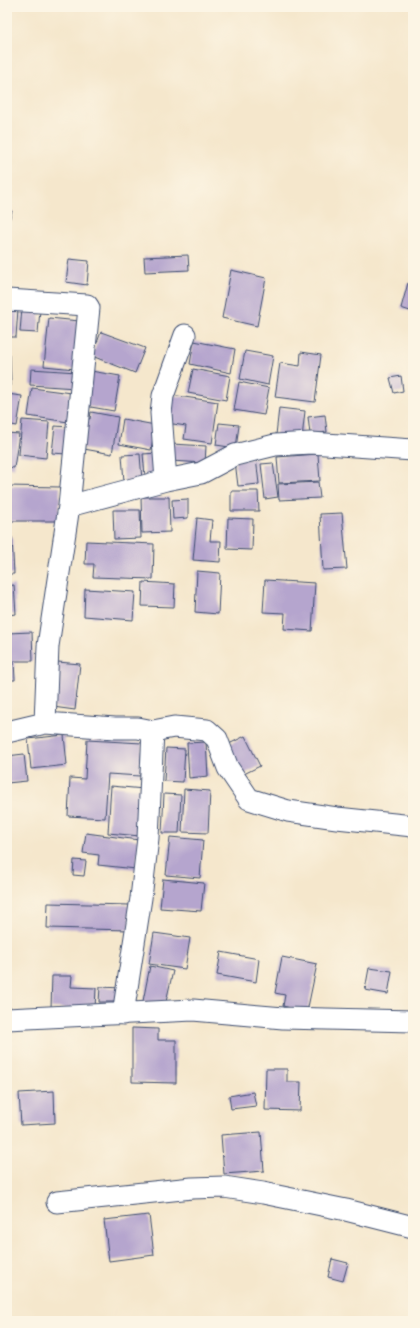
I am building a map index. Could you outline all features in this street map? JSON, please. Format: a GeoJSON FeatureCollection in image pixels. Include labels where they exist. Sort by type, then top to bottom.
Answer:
{"type":"FeatureCollection","features":[{"type":"Feature","properties":{"kind":"street"},"geometry":{"type":"LineString","coordinates":[[7,300],[88,306],[69,506],[48,646],[45,722]]}},
{"type":"Feature","properties":{"kind":"street"},"geometry":{"type":"LineString","coordinates":[[166,480],[161,413],[163,396],[185,335]]}},
{"type":"Feature","properties":{"kind":"street"},"geometry":{"type":"LineString","coordinates":[[69,506],[166,480],[201,473],[235,455],[275,445],[311,443],[413,450]]}},
{"type":"Feature","properties":{"kind":"street"},"geometry":{"type":"LineString","coordinates":[[7,732],[45,722],[115,728],[138,728],[153,731],[174,726],[207,730],[217,739],[228,768],[249,799],[288,811],[413,826]]}},
{"type":"Feature","properties":{"kind":"street"},"geometry":{"type":"LineString","coordinates":[[123,1014],[141,898],[148,838],[153,731]]}},
{"type":"Feature","properties":{"kind":"street"},"geometry":{"type":"LineString","coordinates":[[7,1019],[193,1010],[283,1018],[413,1021]]}},
{"type":"Feature","properties":{"kind":"street"},"geometry":{"type":"LineString","coordinates":[[57,1202],[192,1188],[224,1187],[263,1193],[346,1210],[413,1228]]}},
{"type":"Feature","properties":{"kind":"building"},"geometry":{"type":"Polygon","coordinates":[[[7,209],[12,211],[7,227],[7,209]]]}},
{"type":"Feature","properties":{"kind":"building"},"geometry":{"type":"Polygon","coordinates":[[[188,255],[189,270],[145,272],[144,257],[188,255]]]}},
{"type":"Feature","properties":{"kind":"building"},"geometry":{"type":"Polygon","coordinates":[[[69,259],[89,261],[87,285],[66,282],[69,259]]]}},
{"type":"Feature","properties":{"kind":"building"},"geometry":{"type":"Polygon","coordinates":[[[231,270],[266,278],[257,326],[222,318],[231,270]]]}},
{"type":"Feature","properties":{"kind":"building"},"geometry":{"type":"Polygon","coordinates":[[[408,283],[413,285],[413,312],[401,308],[408,283]]]}},
{"type":"Feature","properties":{"kind":"building"},"geometry":{"type":"Polygon","coordinates":[[[22,308],[40,310],[38,333],[20,332],[22,308]]]}},
{"type":"Feature","properties":{"kind":"building"},"geometry":{"type":"Polygon","coordinates":[[[7,309],[18,309],[16,337],[7,337],[7,309]]]}},
{"type":"Feature","properties":{"kind":"building"},"geometry":{"type":"Polygon","coordinates":[[[49,318],[79,321],[75,369],[44,366],[49,318]]]}},
{"type":"Feature","properties":{"kind":"building"},"geometry":{"type":"Polygon","coordinates":[[[101,332],[145,348],[135,373],[92,356],[101,332]]]}},
{"type":"Feature","properties":{"kind":"building"},"geometry":{"type":"Polygon","coordinates":[[[194,341],[235,349],[231,373],[190,364],[194,341]]]}},
{"type":"Feature","properties":{"kind":"building"},"geometry":{"type":"Polygon","coordinates":[[[245,351],[273,356],[268,385],[240,379],[245,351]]]}},
{"type":"Feature","properties":{"kind":"building"},"geometry":{"type":"Polygon","coordinates":[[[301,352],[321,355],[315,402],[275,397],[280,363],[300,366],[301,352]]]}},
{"type":"Feature","properties":{"kind":"building"},"geometry":{"type":"Polygon","coordinates":[[[7,355],[10,355],[11,385],[7,385],[7,355]]]}},
{"type":"Feature","properties":{"kind":"building"},"geometry":{"type":"Polygon","coordinates":[[[31,369],[77,372],[76,388],[30,385],[31,369]]]}},
{"type":"Feature","properties":{"kind":"building"},"geometry":{"type":"Polygon","coordinates":[[[193,369],[230,376],[226,400],[188,393],[193,369]]]}},
{"type":"Feature","properties":{"kind":"building"},"geometry":{"type":"Polygon","coordinates":[[[91,371],[120,376],[114,411],[85,406],[91,371]]]}},
{"type":"Feature","properties":{"kind":"building"},"geometry":{"type":"Polygon","coordinates":[[[401,376],[403,391],[394,393],[390,378],[401,376]]]}},
{"type":"Feature","properties":{"kind":"building"},"geometry":{"type":"Polygon","coordinates":[[[239,382],[269,388],[264,415],[234,410],[239,382]]]}},
{"type":"Feature","properties":{"kind":"building"},"geometry":{"type":"Polygon","coordinates":[[[32,388],[71,393],[68,422],[28,416],[32,388]]]}},
{"type":"Feature","properties":{"kind":"building"},"geometry":{"type":"Polygon","coordinates":[[[7,394],[22,396],[17,426],[7,424],[7,394]]]}},
{"type":"Feature","properties":{"kind":"building"},"geometry":{"type":"Polygon","coordinates":[[[171,395],[218,402],[212,443],[184,439],[186,426],[167,423],[171,395]]]}},
{"type":"Feature","properties":{"kind":"building"},"geometry":{"type":"Polygon","coordinates":[[[279,408],[305,411],[302,438],[276,435],[279,408]]]}},
{"type":"Feature","properties":{"kind":"building"},"geometry":{"type":"Polygon","coordinates":[[[91,412],[118,417],[112,454],[84,449],[82,417],[90,419],[91,412]]]}},
{"type":"Feature","properties":{"kind":"building"},"geometry":{"type":"Polygon","coordinates":[[[325,415],[327,432],[310,434],[308,417],[325,415]]]}},
{"type":"Feature","properties":{"kind":"building"},"geometry":{"type":"Polygon","coordinates":[[[123,419],[155,425],[151,450],[119,444],[123,419]]]}},
{"type":"Feature","properties":{"kind":"building"},"geometry":{"type":"Polygon","coordinates":[[[22,420],[49,422],[46,458],[19,455],[22,420]]]}},
{"type":"Feature","properties":{"kind":"building"},"geometry":{"type":"Polygon","coordinates":[[[219,423],[239,425],[236,448],[216,445],[219,423]]]}},
{"type":"Feature","properties":{"kind":"building"},"geometry":{"type":"Polygon","coordinates":[[[55,426],[69,427],[67,454],[52,453],[55,426]]]}},
{"type":"Feature","properties":{"kind":"building"},"geometry":{"type":"Polygon","coordinates":[[[7,433],[19,434],[14,468],[7,467],[7,433]]]}},
{"type":"Feature","properties":{"kind":"building"},"geometry":{"type":"Polygon","coordinates":[[[172,444],[206,446],[205,463],[171,461],[172,444]]]}},
{"type":"Feature","properties":{"kind":"building"},"geometry":{"type":"Polygon","coordinates":[[[157,453],[160,475],[145,476],[143,454],[157,453]]]}},
{"type":"Feature","properties":{"kind":"building"},"geometry":{"type":"Polygon","coordinates":[[[140,454],[142,481],[124,482],[122,455],[140,454]]]}},
{"type":"Feature","properties":{"kind":"building"},"geometry":{"type":"Polygon","coordinates":[[[318,454],[320,481],[279,483],[277,457],[318,454]]]}},
{"type":"Feature","properties":{"kind":"building"},"geometry":{"type":"Polygon","coordinates":[[[256,458],[259,484],[238,486],[235,461],[256,458]]]}},
{"type":"Feature","properties":{"kind":"building"},"geometry":{"type":"Polygon","coordinates":[[[273,463],[278,497],[265,499],[261,464],[273,463]]]}},
{"type":"Feature","properties":{"kind":"building"},"geometry":{"type":"Polygon","coordinates":[[[318,482],[320,498],[279,500],[278,484],[318,482]]]}},
{"type":"Feature","properties":{"kind":"building"},"geometry":{"type":"Polygon","coordinates":[[[7,486],[60,487],[59,521],[7,521],[7,486]]]}},
{"type":"Feature","properties":{"kind":"building"},"geometry":{"type":"Polygon","coordinates":[[[231,491],[258,491],[259,511],[231,511],[231,491]]]}},
{"type":"Feature","properties":{"kind":"building"},"geometry":{"type":"Polygon","coordinates":[[[141,497],[169,497],[170,532],[142,533],[141,497]]]}},
{"type":"Feature","properties":{"kind":"building"},"geometry":{"type":"Polygon","coordinates":[[[188,499],[188,518],[173,519],[172,500],[188,499]]]}},
{"type":"Feature","properties":{"kind":"building"},"geometry":{"type":"Polygon","coordinates":[[[411,507],[413,507],[413,526],[412,526],[411,507]]]}},
{"type":"Feature","properties":{"kind":"building"},"geometry":{"type":"Polygon","coordinates":[[[113,510],[140,510],[141,538],[114,539],[113,510]]]}},
{"type":"Feature","properties":{"kind":"building"},"geometry":{"type":"Polygon","coordinates":[[[342,513],[347,569],[323,570],[320,514],[342,513]]]}},
{"type":"Feature","properties":{"kind":"building"},"geometry":{"type":"Polygon","coordinates":[[[197,518],[212,520],[210,541],[221,541],[220,562],[193,560],[197,518]]]}},
{"type":"Feature","properties":{"kind":"building"},"geometry":{"type":"Polygon","coordinates":[[[228,518],[253,519],[252,550],[227,549],[228,518]]]}},
{"type":"Feature","properties":{"kind":"building"},"geometry":{"type":"Polygon","coordinates":[[[7,537],[12,537],[14,574],[7,574],[7,537]]]}},
{"type":"Feature","properties":{"kind":"building"},"geometry":{"type":"Polygon","coordinates":[[[86,541],[154,544],[153,579],[93,577],[94,564],[85,564],[86,541]]]}},
{"type":"Feature","properties":{"kind":"building"},"geometry":{"type":"Polygon","coordinates":[[[197,571],[220,573],[218,614],[195,612],[197,571]]]}},
{"type":"Feature","properties":{"kind":"building"},"geometry":{"type":"Polygon","coordinates":[[[265,580],[315,583],[312,631],[284,629],[285,613],[263,612],[265,580]]]}},
{"type":"Feature","properties":{"kind":"building"},"geometry":{"type":"Polygon","coordinates":[[[143,582],[175,584],[174,607],[142,606],[143,582]]]}},
{"type":"Feature","properties":{"kind":"building"},"geometry":{"type":"Polygon","coordinates":[[[14,585],[16,614],[7,615],[7,586],[14,585]]]}},
{"type":"Feature","properties":{"kind":"building"},"geometry":{"type":"Polygon","coordinates":[[[85,589],[135,592],[133,620],[84,616],[85,589]]]}},
{"type":"Feature","properties":{"kind":"building"},"geometry":{"type":"Polygon","coordinates":[[[32,632],[33,661],[14,661],[15,680],[7,680],[7,633],[32,632]]]}},
{"type":"Feature","properties":{"kind":"building"},"geometry":{"type":"Polygon","coordinates":[[[58,662],[80,664],[75,710],[53,707],[58,662]]]}},
{"type":"Feature","properties":{"kind":"building"},"geometry":{"type":"Polygon","coordinates":[[[64,735],[67,765],[31,769],[28,739],[64,735]]]}},
{"type":"Feature","properties":{"kind":"building"},"geometry":{"type":"Polygon","coordinates":[[[245,736],[260,766],[242,775],[227,745],[245,736]]]}},
{"type":"Feature","properties":{"kind":"building"},"geometry":{"type":"Polygon","coordinates":[[[87,740],[142,743],[140,776],[108,774],[105,818],[68,816],[70,778],[85,779],[87,740]]]}},
{"type":"Feature","properties":{"kind":"building"},"geometry":{"type":"Polygon","coordinates":[[[206,742],[208,776],[189,778],[187,743],[206,742]]]}},
{"type":"Feature","properties":{"kind":"building"},"geometry":{"type":"Polygon","coordinates":[[[166,748],[185,749],[183,782],[164,781],[166,748]]]}},
{"type":"Feature","properties":{"kind":"building"},"geometry":{"type":"Polygon","coordinates":[[[24,754],[27,781],[7,783],[7,756],[24,754]]]}},
{"type":"Feature","properties":{"kind":"building"},"geometry":{"type":"Polygon","coordinates":[[[111,786],[144,789],[140,836],[108,833],[111,786]]]}},
{"type":"Feature","properties":{"kind":"building"},"geometry":{"type":"Polygon","coordinates":[[[184,789],[210,791],[208,833],[182,832],[184,789]]]}},
{"type":"Feature","properties":{"kind":"building"},"geometry":{"type":"Polygon","coordinates":[[[164,794],[181,795],[179,833],[162,833],[164,794]]]}},
{"type":"Feature","properties":{"kind":"building"},"geometry":{"type":"Polygon","coordinates":[[[86,833],[139,840],[136,869],[98,865],[99,855],[83,853],[86,833]]]}},
{"type":"Feature","properties":{"kind":"building"},"geometry":{"type":"Polygon","coordinates":[[[170,837],[203,840],[200,878],[166,875],[170,837]]]}},
{"type":"Feature","properties":{"kind":"building"},"geometry":{"type":"Polygon","coordinates":[[[74,860],[86,861],[84,876],[73,875],[74,860]]]}},
{"type":"Feature","properties":{"kind":"building"},"geometry":{"type":"Polygon","coordinates":[[[163,879],[204,883],[201,911],[160,908],[163,879]]]}},
{"type":"Feature","properties":{"kind":"building"},"geometry":{"type":"Polygon","coordinates":[[[48,903],[130,905],[129,930],[47,928],[48,903]]]}},
{"type":"Feature","properties":{"kind":"building"},"geometry":{"type":"Polygon","coordinates":[[[154,933],[190,938],[185,969],[149,964],[154,933]]]}},
{"type":"Feature","properties":{"kind":"building"},"geometry":{"type":"Polygon","coordinates":[[[221,952],[259,959],[256,982],[217,975],[221,952]]]}},
{"type":"Feature","properties":{"kind":"building"},"geometry":{"type":"Polygon","coordinates":[[[282,957],[317,964],[307,1012],[283,1006],[285,995],[275,993],[282,957]]]}},
{"type":"Feature","properties":{"kind":"building"},"geometry":{"type":"Polygon","coordinates":[[[150,966],[173,971],[165,1006],[143,1001],[150,966]]]}},
{"type":"Feature","properties":{"kind":"building"},"geometry":{"type":"Polygon","coordinates":[[[369,968],[392,971],[388,994],[365,990],[369,968]]]}},
{"type":"Feature","properties":{"kind":"building"},"geometry":{"type":"Polygon","coordinates":[[[52,976],[72,976],[71,987],[96,988],[95,1009],[51,1008],[52,976]]]}},
{"type":"Feature","properties":{"kind":"building"},"geometry":{"type":"Polygon","coordinates":[[[100,987],[122,988],[122,1002],[99,1002],[100,987]]]}},
{"type":"Feature","properties":{"kind":"building"},"geometry":{"type":"Polygon","coordinates":[[[132,1028],[158,1029],[158,1040],[176,1040],[176,1083],[132,1082],[132,1028]]]}},
{"type":"Feature","properties":{"kind":"building"},"geometry":{"type":"Polygon","coordinates":[[[266,1069],[287,1069],[287,1082],[301,1082],[300,1111],[265,1110],[266,1069]]]}},
{"type":"Feature","properties":{"kind":"building"},"geometry":{"type":"Polygon","coordinates":[[[54,1091],[55,1123],[21,1125],[19,1093],[54,1091]]]}},
{"type":"Feature","properties":{"kind":"building"},"geometry":{"type":"Polygon","coordinates":[[[253,1092],[256,1106],[231,1109],[229,1096],[253,1092]]]}},
{"type":"Feature","properties":{"kind":"building"},"geometry":{"type":"Polygon","coordinates":[[[261,1132],[264,1171],[224,1174],[221,1135],[261,1132]]]}},
{"type":"Feature","properties":{"kind":"building"},"geometry":{"type":"Polygon","coordinates":[[[149,1215],[154,1255],[109,1261],[104,1220],[149,1215]]]}},
{"type":"Feature","properties":{"kind":"building"},"geometry":{"type":"Polygon","coordinates":[[[332,1259],[348,1263],[343,1281],[328,1277],[332,1259]]]}}]}
